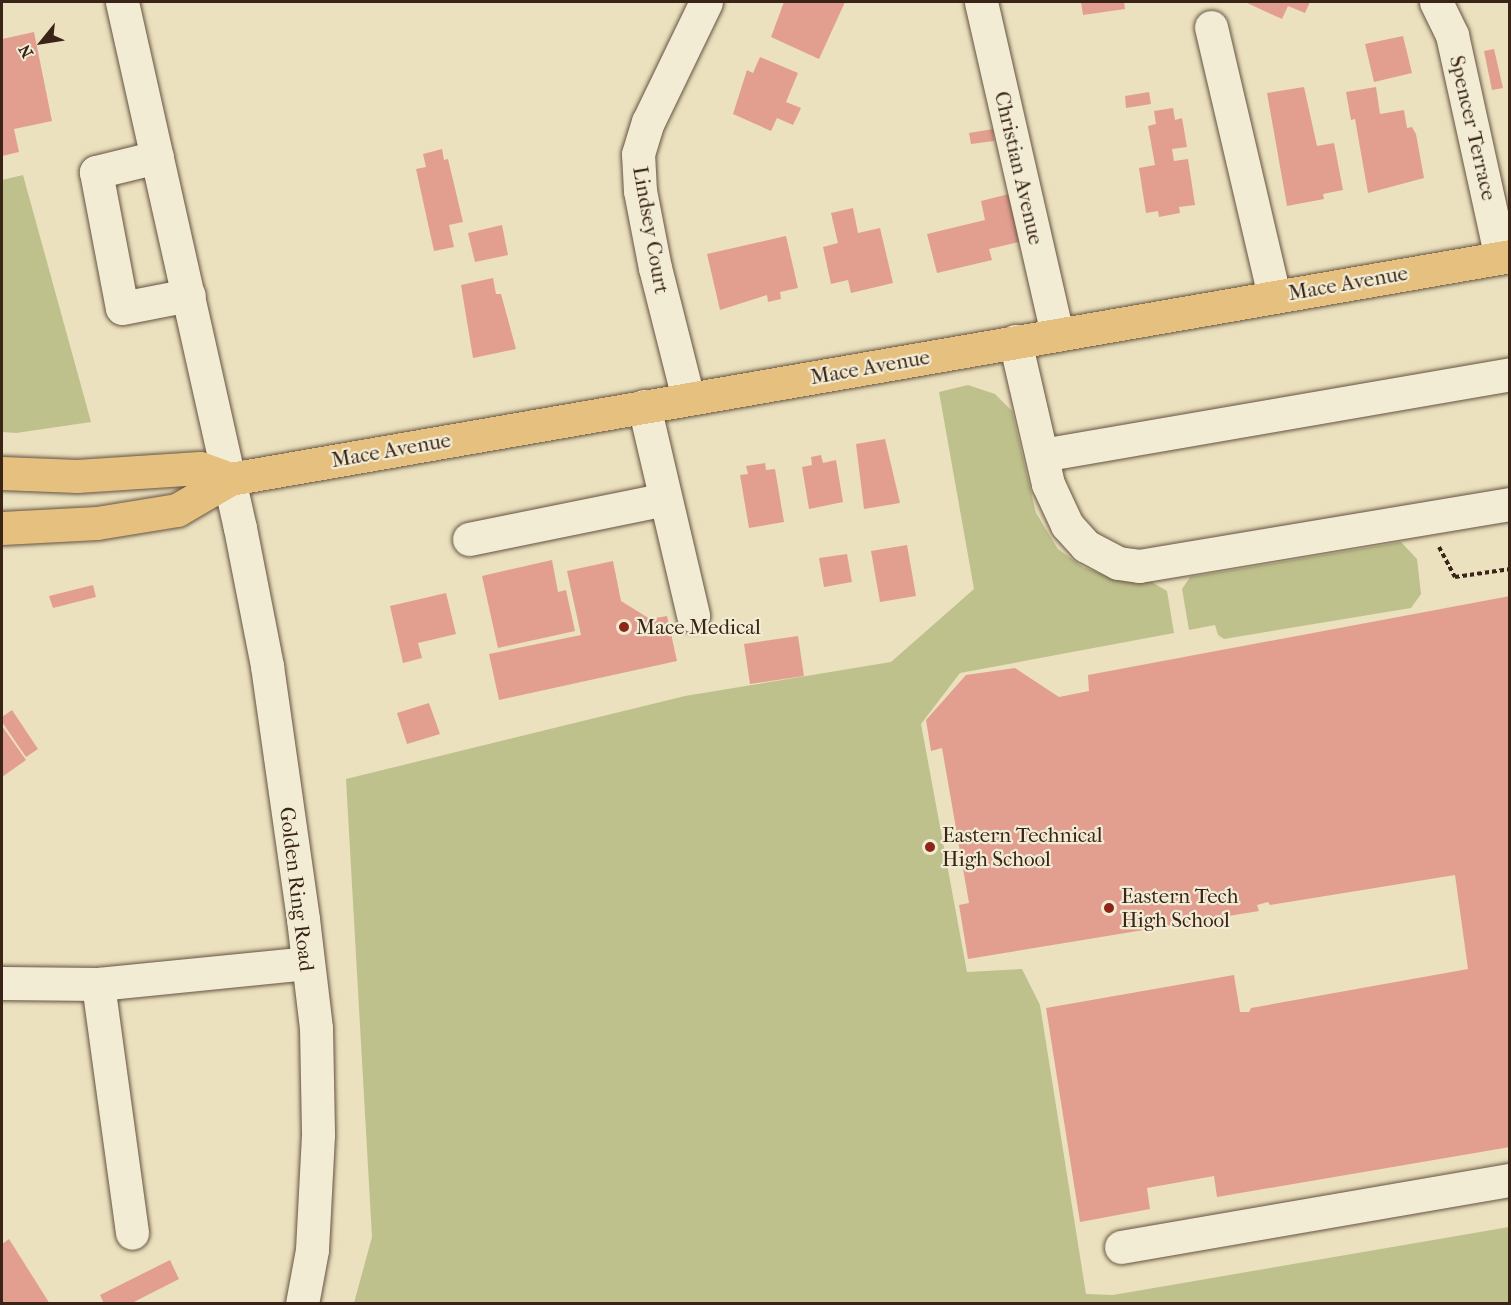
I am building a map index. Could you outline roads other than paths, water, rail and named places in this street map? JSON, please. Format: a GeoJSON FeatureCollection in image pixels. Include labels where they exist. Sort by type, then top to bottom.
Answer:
{"type":"FeatureCollection","features":[{"type":"Feature","properties":{"kind":"main road","name":"Mace Avenue"},"geometry":{"type":"LineString","coordinates":[[2,528],[97,523],[177,510],[230,478],[1505,256]]}},
{"type":"Feature","properties":{"kind":"main road","name":"Mace Avenue"},"geometry":{"type":"LineString","coordinates":[[2,473],[77,476],[200,468],[230,478]]}},
{"type":"Feature","properties":{"kind":"street","name":"Golden Ring Road"},"geometry":{"type":"LineString","coordinates":[[122,2],[230,478],[267,666],[316,1028],[318,1135],[312,1250],[302,1304]]}},
{"type":"Feature","properties":{"kind":"street","name":"Lindsey Court"},"geometry":{"type":"LineString","coordinates":[[688,398],[655,268],[640,191],[638,154],[648,122],[706,2]]}},
{"type":"Feature","properties":{"kind":"street","name":"Christian Avenue"},"geometry":{"type":"LineString","coordinates":[[981,2],[1057,334]]}},
{"type":"Feature","properties":{"kind":"street","name":"Spencer Terrace"},"geometry":{"type":"LineString","coordinates":[[1436,2],[1452,35],[1505,256]]}},
{"type":"Feature","properties":{"kind":"street"},"geometry":{"type":"LineString","coordinates":[[1211,27],[1274,296]]}},
{"type":"Feature","properties":{"kind":"street"},"geometry":{"type":"LineString","coordinates":[[158,157],[96,172],[122,308],[189,295]]}},
{"type":"Feature","properties":{"kind":"street"},"geometry":{"type":"LineString","coordinates":[[1015,341],[1048,484],[1067,525],[1086,546],[1118,563],[1139,566],[1509,504]]}},
{"type":"Feature","properties":{"kind":"street"},"geometry":{"type":"LineString","coordinates":[[1042,456],[1509,374]]}},
{"type":"Feature","properties":{"kind":"street"},"geometry":{"type":"LineString","coordinates":[[644,406],[693,615]]}},
{"type":"Feature","properties":{"kind":"street"},"geometry":{"type":"LineString","coordinates":[[468,539],[666,499]]}},
{"type":"Feature","properties":{"kind":"street"},"geometry":{"type":"LineString","coordinates":[[2,983],[98,984],[306,963]]}},
{"type":"Feature","properties":{"kind":"street"},"geometry":{"type":"LineString","coordinates":[[98,984],[132,1233]]}},
{"type":"Feature","properties":{"kind":"street"},"geometry":{"type":"LineString","coordinates":[[1121,1247],[1509,1179]]}},
{"type":"Feature","properties":{"kind":"place","name":"Mace Medical"},"geometry":{"type":"Point","coordinates":[624,627]}},
{"type":"Feature","properties":{"kind":"place","name":"Eastern Technical High School"},"geometry":{"type":"Point","coordinates":[930,847]}},
{"type":"Feature","properties":{"kind":"place","name":"Eastern Tech High School"},"geometry":{"type":"Point","coordinates":[1109,908]}}]}
